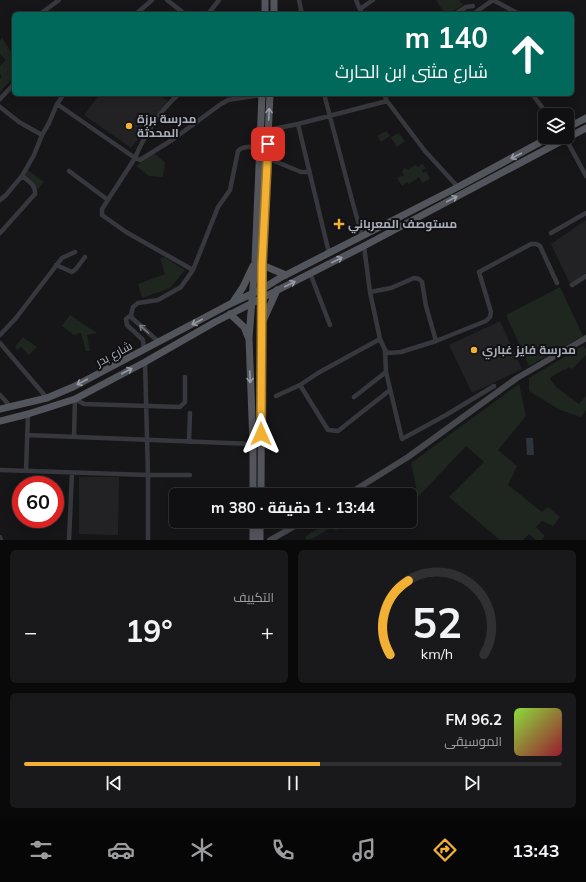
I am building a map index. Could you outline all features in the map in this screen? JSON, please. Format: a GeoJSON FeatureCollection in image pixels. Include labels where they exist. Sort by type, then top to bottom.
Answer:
{"type":"FeatureCollection","features":[{"type":"Feature","properties":{"kind":"main road"},"geometry":{"type":"LineString","coordinates":[[264,12],[265,0]]}},
{"type":"Feature","properties":{"kind":"main road"},"geometry":{"type":"LineString","coordinates":[[274,0],[274,12]]}},
{"type":"Feature","properties":{"kind":"main road"},"geometry":{"type":"LineString","coordinates":[[253,488],[253,444],[248,338],[255,262],[262,96]]}},
{"type":"Feature","properties":{"kind":"main road"},"geometry":{"type":"LineString","coordinates":[[260,488],[262,265],[270,96]]}},
{"type":"Feature","properties":{"kind":"main road"},"geometry":{"type":"LineString","coordinates":[[574,124],[586,118]]}},
{"type":"Feature","properties":{"kind":"main road","name":"شارع بدر"},"geometry":{"type":"LineString","coordinates":[[574,135],[586,128]]}},
{"type":"Feature","properties":{"kind":"main road","name":"شارع بدر"},"geometry":{"type":"LineString","coordinates":[[0,409],[48,398],[73,387],[538,144]]}},
{"type":"Feature","properties":{"kind":"main road","name":"شارع بدر"},"geometry":{"type":"LineString","coordinates":[[0,421],[75,399],[145,362],[230,314],[364,246],[557,144]]}},
{"type":"Feature","properties":{"kind":"main road"},"geometry":{"type":"LineString","coordinates":[[528,150],[532,157]]}},
{"type":"Feature","properties":{"kind":"main road"},"geometry":{"type":"LineString","coordinates":[[362,236],[364,246]]}},
{"type":"Feature","properties":{"kind":"main road"},"geometry":{"type":"LineString","coordinates":[[232,303],[243,287],[255,262]]}},
{"type":"Feature","properties":{"kind":"main road"},"geometry":{"type":"LineString","coordinates":[[262,265],[286,275]]}},
{"type":"Feature","properties":{"kind":"main road"},"geometry":{"type":"LineString","coordinates":[[261,326],[277,290]]}},
{"type":"Feature","properties":{"kind":"main road"},"geometry":{"type":"LineString","coordinates":[[212,314],[215,322]]}},
{"type":"Feature","properties":{"kind":"main road"},"geometry":{"type":"LineString","coordinates":[[230,314],[244,327],[248,338]]}},
{"type":"Feature","properties":{"kind":"main road"},"geometry":{"type":"LineString","coordinates":[[358,488],[408,457],[517,378],[586,338]]}},
{"type":"Feature","properties":{"kind":"main road"},"geometry":{"type":"LineString","coordinates":[[253,528],[253,540]]}},
{"type":"Feature","properties":{"kind":"main road"},"geometry":{"type":"LineString","coordinates":[[260,528],[260,540]]}},
{"type":"Feature","properties":{"kind":"main road"},"geometry":{"type":"LineString","coordinates":[[270,540],[291,528]]}},
{"type":"Feature","properties":{"kind":"street"},"geometry":{"type":"LineString","coordinates":[[43,12],[59,0]]}},
{"type":"Feature","properties":{"kind":"street"},"geometry":{"type":"LineString","coordinates":[[138,12],[152,0]]}},
{"type":"Feature","properties":{"kind":"street"},"geometry":{"type":"LineString","coordinates":[[167,0],[182,12]]}},
{"type":"Feature","properties":{"kind":"street"},"geometry":{"type":"LineString","coordinates":[[210,12],[219,0]]}},
{"type":"Feature","properties":{"kind":"street"},"geometry":{"type":"LineString","coordinates":[[298,0],[301,12]]}},
{"type":"Feature","properties":{"kind":"street"},"geometry":{"type":"LineString","coordinates":[[356,0],[361,11],[373,0]]}},
{"type":"Feature","properties":{"kind":"street"},"geometry":{"type":"LineString","coordinates":[[478,12],[493,0],[515,12]]}},
{"type":"Feature","properties":{"kind":"street"},"geometry":{"type":"LineString","coordinates":[[469,1],[476,12]]}},
{"type":"Feature","properties":{"kind":"street"},"geometry":{"type":"LineString","coordinates":[[458,12],[466,7],[473,6]]}},
{"type":"Feature","properties":{"kind":"street"},"geometry":{"type":"LineString","coordinates":[[0,99],[12,86]]}},
{"type":"Feature","properties":{"kind":"street"},"geometry":{"type":"LineString","coordinates":[[0,200],[22,176],[34,155],[57,104],[63,96]]}},
{"type":"Feature","properties":{"kind":"street"},"geometry":{"type":"LineString","coordinates":[[177,96],[141,142],[135,158],[102,209],[102,215],[126,232],[193,270]]}},
{"type":"Feature","properties":{"kind":"street"},"geometry":{"type":"LineString","coordinates":[[57,104],[140,160],[172,140],[228,100],[255,96]]}},
{"type":"Feature","properties":{"kind":"street"},"geometry":{"type":"LineString","coordinates":[[325,96],[362,236]]}},
{"type":"Feature","properties":{"kind":"street"},"geometry":{"type":"LineString","coordinates":[[385,96],[387,101],[425,151],[458,187]]}},
{"type":"Feature","properties":{"kind":"street"},"geometry":{"type":"LineString","coordinates":[[534,96],[543,108]]}},
{"type":"Feature","properties":{"kind":"street"},"geometry":{"type":"LineString","coordinates":[[268,130],[298,124],[387,101]]}},
{"type":"Feature","properties":{"kind":"street"},"geometry":{"type":"LineString","coordinates":[[0,107],[19,122],[42,135]]}},
{"type":"Feature","properties":{"kind":"street"},"geometry":{"type":"LineString","coordinates":[[298,124],[330,253]]}},
{"type":"Feature","properties":{"kind":"street"},"geometry":{"type":"LineString","coordinates":[[569,144],[586,176]]}},
{"type":"Feature","properties":{"kind":"street"},"geometry":{"type":"LineString","coordinates":[[144,350],[143,340],[127,325],[126,319],[131,315],[133,307],[138,303],[158,300],[181,287],[193,270],[218,207],[230,190],[238,151],[244,147],[259,148]]}},
{"type":"Feature","properties":{"kind":"street"},"geometry":{"type":"LineString","coordinates":[[267,158],[301,172],[310,172]]}},
{"type":"Feature","properties":{"kind":"street"},"geometry":{"type":"LineString","coordinates":[[69,171],[108,200]]}},
{"type":"Feature","properties":{"kind":"street"},"geometry":{"type":"LineString","coordinates":[[0,233],[35,194],[36,190],[34,186],[22,176]]}},
{"type":"Feature","properties":{"kind":"street"},"geometry":{"type":"LineString","coordinates":[[551,233],[586,213]]}},
{"type":"Feature","properties":{"kind":"street"},"geometry":{"type":"LineString","coordinates":[[385,350],[388,353],[401,352],[436,341],[486,322],[489,319],[491,312],[479,272],[531,244],[540,246],[557,283]]}},
{"type":"Feature","properties":{"kind":"street"},"geometry":{"type":"LineString","coordinates":[[364,246],[370,292],[380,339],[385,350],[386,372],[402,439],[494,386]]}},
{"type":"Feature","properties":{"kind":"street"},"geometry":{"type":"LineString","coordinates":[[0,335],[16,318],[62,258],[75,252]]}},
{"type":"Feature","properties":{"kind":"street"},"geometry":{"type":"LineString","coordinates":[[56,265],[72,272],[85,257]]}},
{"type":"Feature","properties":{"kind":"street"},"geometry":{"type":"LineString","coordinates":[[310,273],[330,324]]}},
{"type":"Feature","properties":{"kind":"street"},"geometry":{"type":"LineString","coordinates":[[572,285],[586,276]]}},
{"type":"Feature","properties":{"kind":"street"},"geometry":{"type":"LineString","coordinates":[[370,292],[391,288],[414,278],[421,280],[426,306],[436,341]]}},
{"type":"Feature","properties":{"kind":"street"},"geometry":{"type":"LineString","coordinates":[[131,315],[132,318],[159,342]]}},
{"type":"Feature","properties":{"kind":"street"},"geometry":{"type":"LineString","coordinates":[[276,396],[300,385],[318,373],[380,339]]}},
{"type":"Feature","properties":{"kind":"street"},"geometry":{"type":"LineString","coordinates":[[0,344],[48,398]]}},
{"type":"Feature","properties":{"kind":"street"},"geometry":{"type":"LineString","coordinates":[[145,362],[148,440],[148,540]]}},
{"type":"Feature","properties":{"kind":"street"},"geometry":{"type":"LineString","coordinates":[[354,397],[386,372]]}},
{"type":"Feature","properties":{"kind":"street"},"geometry":{"type":"LineString","coordinates":[[74,436],[75,399],[84,404],[180,407],[185,402],[185,377]]}},
{"type":"Feature","properties":{"kind":"street"},"geometry":{"type":"LineString","coordinates":[[300,385],[328,430],[338,431],[390,390]]}},
{"type":"Feature","properties":{"kind":"street"},"geometry":{"type":"LineString","coordinates":[[0,396],[11,407]]}},
{"type":"Feature","properties":{"kind":"street"},"geometry":{"type":"LineString","coordinates":[[189,442],[190,413]]}},
{"type":"Feature","properties":{"kind":"street"},"geometry":{"type":"LineString","coordinates":[[26,471],[28,414]]}},
{"type":"Feature","properties":{"kind":"street"},"geometry":{"type":"LineString","coordinates":[[27,435],[253,444]]}},
{"type":"Feature","properties":{"kind":"street"},"geometry":{"type":"LineString","coordinates":[[0,470],[190,475]]}},
{"type":"Feature","properties":{"kind":"street"},"geometry":{"type":"LineString","coordinates":[[69,540],[72,473]]}},
{"type":"Feature","properties":{"kind":"shaded area"},"geometry":{"type":"Polygon","coordinates":[[[436,0],[459,0],[463,5],[452,12],[444,12],[436,0]]]}},
{"type":"Feature","properties":{"kind":"shaded area"},"geometry":{"type":"Polygon","coordinates":[[[2,38],[12,53],[12,79],[0,92],[0,79],[2,76],[0,74],[0,66],[6,60],[0,54],[0,41],[2,38]]]}},
{"type":"Feature","properties":{"kind":"shaded area"},"geometry":{"type":"Polygon","coordinates":[[[98,96],[162,96],[168,101],[131,148],[84,115],[98,96]]]}},
{"type":"Feature","properties":{"kind":"shaded area"},"geometry":{"type":"Polygon","coordinates":[[[386,131],[391,137],[399,133],[405,141],[397,147],[390,136],[381,142],[377,136],[386,131]]]}},
{"type":"Feature","properties":{"kind":"shaded area"},"geometry":{"type":"Polygon","coordinates":[[[152,152],[165,162],[163,177],[149,176],[136,166],[152,152]]]}},
{"type":"Feature","properties":{"kind":"shaded area"},"geometry":{"type":"Polygon","coordinates":[[[422,164],[426,168],[422,171],[423,173],[426,171],[430,179],[422,183],[419,177],[409,184],[407,182],[402,186],[397,178],[404,175],[402,171],[405,168],[408,170],[415,165],[418,167],[422,164]]]}},
{"type":"Feature","properties":{"kind":"shaded area"},"geometry":{"type":"Polygon","coordinates":[[[28,170],[44,182],[38,189],[22,178],[28,170]]]}},
{"type":"Feature","properties":{"kind":"shaded area"},"geometry":{"type":"Polygon","coordinates":[[[586,220],[586,273],[570,284],[551,244],[586,220]]]}},
{"type":"Feature","properties":{"kind":"shaded area"},"geometry":{"type":"Polygon","coordinates":[[[164,257],[185,270],[170,288],[142,298],[138,284],[165,274],[160,258],[164,257]]]}},
{"type":"Feature","properties":{"kind":"shaded area"},"geometry":{"type":"Polygon","coordinates":[[[560,287],[583,336],[529,366],[506,315],[560,287]]]}},
{"type":"Feature","properties":{"kind":"shaded area"},"geometry":{"type":"Polygon","coordinates":[[[70,315],[97,333],[87,335],[90,351],[86,351],[81,333],[74,335],[62,326],[70,315]]]}},
{"type":"Feature","properties":{"kind":"shaded area"},"geometry":{"type":"Polygon","coordinates":[[[500,321],[522,369],[472,393],[449,345],[500,321]]]}},
{"type":"Feature","properties":{"kind":"shaded area"},"geometry":{"type":"Polygon","coordinates":[[[23,337],[37,347],[29,355],[21,347],[17,350],[15,347],[23,337]]]}},
{"type":"Feature","properties":{"kind":"shaded area"},"geometry":{"type":"Polygon","coordinates":[[[583,346],[586,349],[586,355],[572,369],[568,367],[550,379],[556,387],[579,404],[586,396],[586,410],[581,417],[560,410],[529,391],[529,378],[583,346]]]}},
{"type":"Feature","properties":{"kind":"shaded area"},"geometry":{"type":"Polygon","coordinates":[[[519,384],[526,416],[498,450],[517,466],[508,485],[542,512],[548,507],[560,517],[553,526],[542,521],[536,527],[545,536],[542,540],[536,540],[529,534],[523,540],[500,540],[449,497],[484,462],[466,446],[418,497],[411,463],[519,384]]]}},
{"type":"Feature","properties":{"kind":"shaded area"},"geometry":{"type":"Polygon","coordinates":[[[526,438],[533,438],[534,455],[527,455],[526,438]]]}},
{"type":"Feature","properties":{"kind":"shaded area"},"geometry":{"type":"Polygon","coordinates":[[[79,477],[119,477],[118,535],[79,534],[79,477]]]}},
{"type":"Feature","properties":{"kind":"shaded area"},"geometry":{"type":"Polygon","coordinates":[[[321,528],[331,528],[310,540],[307,540],[305,537],[321,528]]]}},
{"type":"Feature","properties":{"kind":"place","name":"مدرسة برزة المحدثة"},"geometry":{"type":"Point","coordinates":[129,126]}},
{"type":"Feature","properties":{"kind":"place","name":"مستوصف المعرباني"},"geometry":{"type":"Point","coordinates":[339,224]}},
{"type":"Feature","properties":{"kind":"place","name":"مدرسة فايز غباري"},"geometry":{"type":"Point","coordinates":[474,350]}},
{"type":"Feature","properties":{"kind":"route"},"geometry":{"type":"LineString","coordinates":[[261,434],[262,265],[268,144]]}}]}
